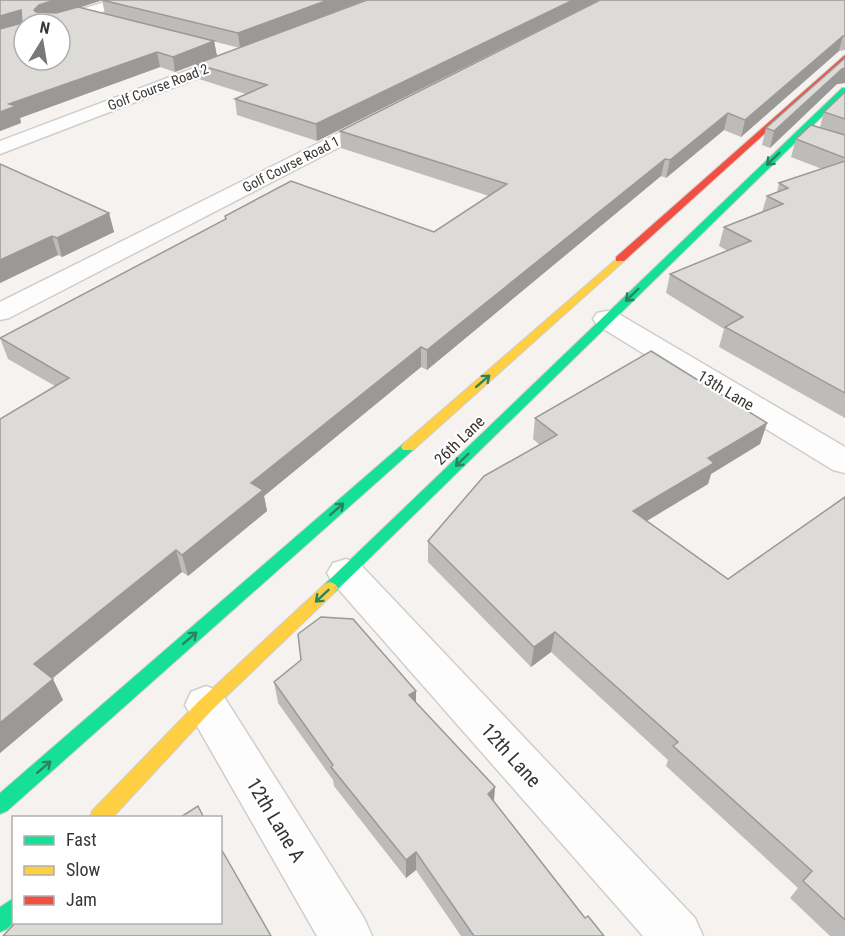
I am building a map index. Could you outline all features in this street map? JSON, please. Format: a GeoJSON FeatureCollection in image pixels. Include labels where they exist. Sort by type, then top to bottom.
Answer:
{"type":"FeatureCollection","features":[{"type":"Feature","properties":{"kind":"street"},"geometry":{"type":"LineString","coordinates":[[72,17],[126,0]]}},
{"type":"Feature","properties":{"kind":"street"},"geometry":{"type":"LineString","coordinates":[[81,14],[115,23]]}},
{"type":"Feature","properties":{"kind":"street","name":"Golf Course Road 2"},"geometry":{"type":"LineString","coordinates":[[0,148],[246,53],[218,49]]}},
{"type":"Feature","properties":{"kind":"street"},"geometry":{"type":"LineString","coordinates":[[0,806],[566,308],[845,57]]}},
{"type":"Feature","properties":{"kind":"street","name":"26th Lane"},"geometry":{"type":"LineString","coordinates":[[101,816],[206,705],[346,573],[845,90]]}},
{"type":"Feature","properties":{"kind":"street","name":"Golf Course Road 1"},"geometry":{"type":"LineString","coordinates":[[0,312],[403,107]]}},
{"type":"Feature","properties":{"kind":"street"},"geometry":{"type":"LineString","coordinates":[[802,131],[824,139]]}},
{"type":"Feature","properties":{"kind":"street","name":"13th Lane"},"geometry":{"type":"LineString","coordinates":[[607,319],[845,462]]}},
{"type":"Feature","properties":{"kind":"street","name":"12th Lane"},"geometry":{"type":"LineString","coordinates":[[346,573],[677,936]]}},
{"type":"Feature","properties":{"kind":"street","name":"12th Lane A"},"geometry":{"type":"LineString","coordinates":[[206,705],[346,936]]}},
{"type":"Feature","properties":{"kind":"street"},"geometry":{"type":"LineString","coordinates":[[0,922],[12,910]]}},
{"type":"Feature","properties":{"kind":"building"},"geometry":{"type":"Polygon","coordinates":[[[0,0],[55,0],[39,5],[34,10],[36,12],[21,12],[21,10],[0,16],[0,0]]]}},
{"type":"Feature","properties":{"kind":"building"},"geometry":{"type":"Polygon","coordinates":[[[102,0],[328,0],[238,33],[102,0]]]}},
{"type":"Feature","properties":{"kind":"building"},"geometry":{"type":"Polygon","coordinates":[[[367,0],[573,0],[316,124],[235,99],[267,85],[196,64],[367,0]]]}},
{"type":"Feature","properties":{"kind":"building"},"geometry":{"type":"Polygon","coordinates":[[[600,0],[845,0],[845,36],[745,120],[728,113],[670,160],[665,159],[427,350],[421,347],[251,483],[263,490],[182,555],[176,550],[34,664],[53,679],[0,723],[0,419],[69,378],[0,338],[226,219],[225,216],[291,181],[434,232],[507,184],[340,131],[600,0]]]}},
{"type":"Feature","properties":{"kind":"building"},"geometry":{"type":"Polygon","coordinates":[[[78,7],[214,41],[173,57],[157,52],[9,104],[16,106],[0,112],[0,29],[12,26],[12,72],[72,72],[72,12],[60,12],[78,7]]]}},
{"type":"Feature","properties":{"kind":"building"},"geometry":{"type":"Polygon","coordinates":[[[845,58],[845,68],[774,131],[766,128],[845,58]]]}},
{"type":"Feature","properties":{"kind":"building"},"geometry":{"type":"Polygon","coordinates":[[[845,92],[845,119],[824,112],[845,92]]]}},
{"type":"Feature","properties":{"kind":"building"},"geometry":{"type":"Polygon","coordinates":[[[811,125],[845,135],[845,158],[796,139],[811,125]]]}},
{"type":"Feature","properties":{"kind":"building"},"geometry":{"type":"Polygon","coordinates":[[[845,161],[845,393],[725,327],[743,317],[670,274],[751,241],[724,227],[783,204],[767,196],[788,188],[779,183],[845,161]]]}},
{"type":"Feature","properties":{"kind":"building"},"geometry":{"type":"Polygon","coordinates":[[[0,164],[109,213],[57,238],[52,236],[0,260],[0,164]]]}},
{"type":"Feature","properties":{"kind":"building"},"geometry":{"type":"Polygon","coordinates":[[[651,351],[767,423],[708,458],[714,463],[633,511],[728,579],[845,497],[845,920],[803,881],[812,871],[673,746],[678,742],[555,632],[534,647],[428,541],[484,476],[557,435],[535,418],[651,351]]]}},
{"type":"Feature","properties":{"kind":"building"},"geometry":{"type":"Polygon","coordinates":[[[321,617],[353,619],[416,691],[409,695],[495,787],[488,794],[585,918],[588,916],[604,936],[474,936],[416,852],[406,860],[331,767],[333,765],[274,682],[301,660],[298,634],[321,617]]]}},
{"type":"Feature","properties":{"kind":"building"},"geometry":{"type":"Polygon","coordinates":[[[198,806],[203,816],[182,816],[198,806]]]}},
{"type":"Feature","properties":{"kind":"building"},"geometry":{"type":"Polygon","coordinates":[[[222,850],[271,936],[3,936],[14,924],[222,924],[222,850]]]}},
{"type":"Feature","properties":{"kind":"traffic: fast"},"geometry":{"type":"LineString","coordinates":[[330,588],[845,90]]}},
{"type":"Feature","properties":{"kind":"traffic: fast"},"geometry":{"type":"LineString","coordinates":[[0,805],[408,447]]}},
{"type":"Feature","properties":{"kind":"traffic: fast"},"geometry":{"type":"LineString","coordinates":[[0,922],[12,910]]}},
{"type":"Feature","properties":{"kind":"traffic: slow"},"geometry":{"type":"LineString","coordinates":[[408,447],[620,259]]}},
{"type":"Feature","properties":{"kind":"traffic: slow"},"geometry":{"type":"LineString","coordinates":[[101,816],[206,705],[330,588]]}},
{"type":"Feature","properties":{"kind":"traffic: jam"},"geometry":{"type":"LineString","coordinates":[[620,259],[845,57]]}}]}
